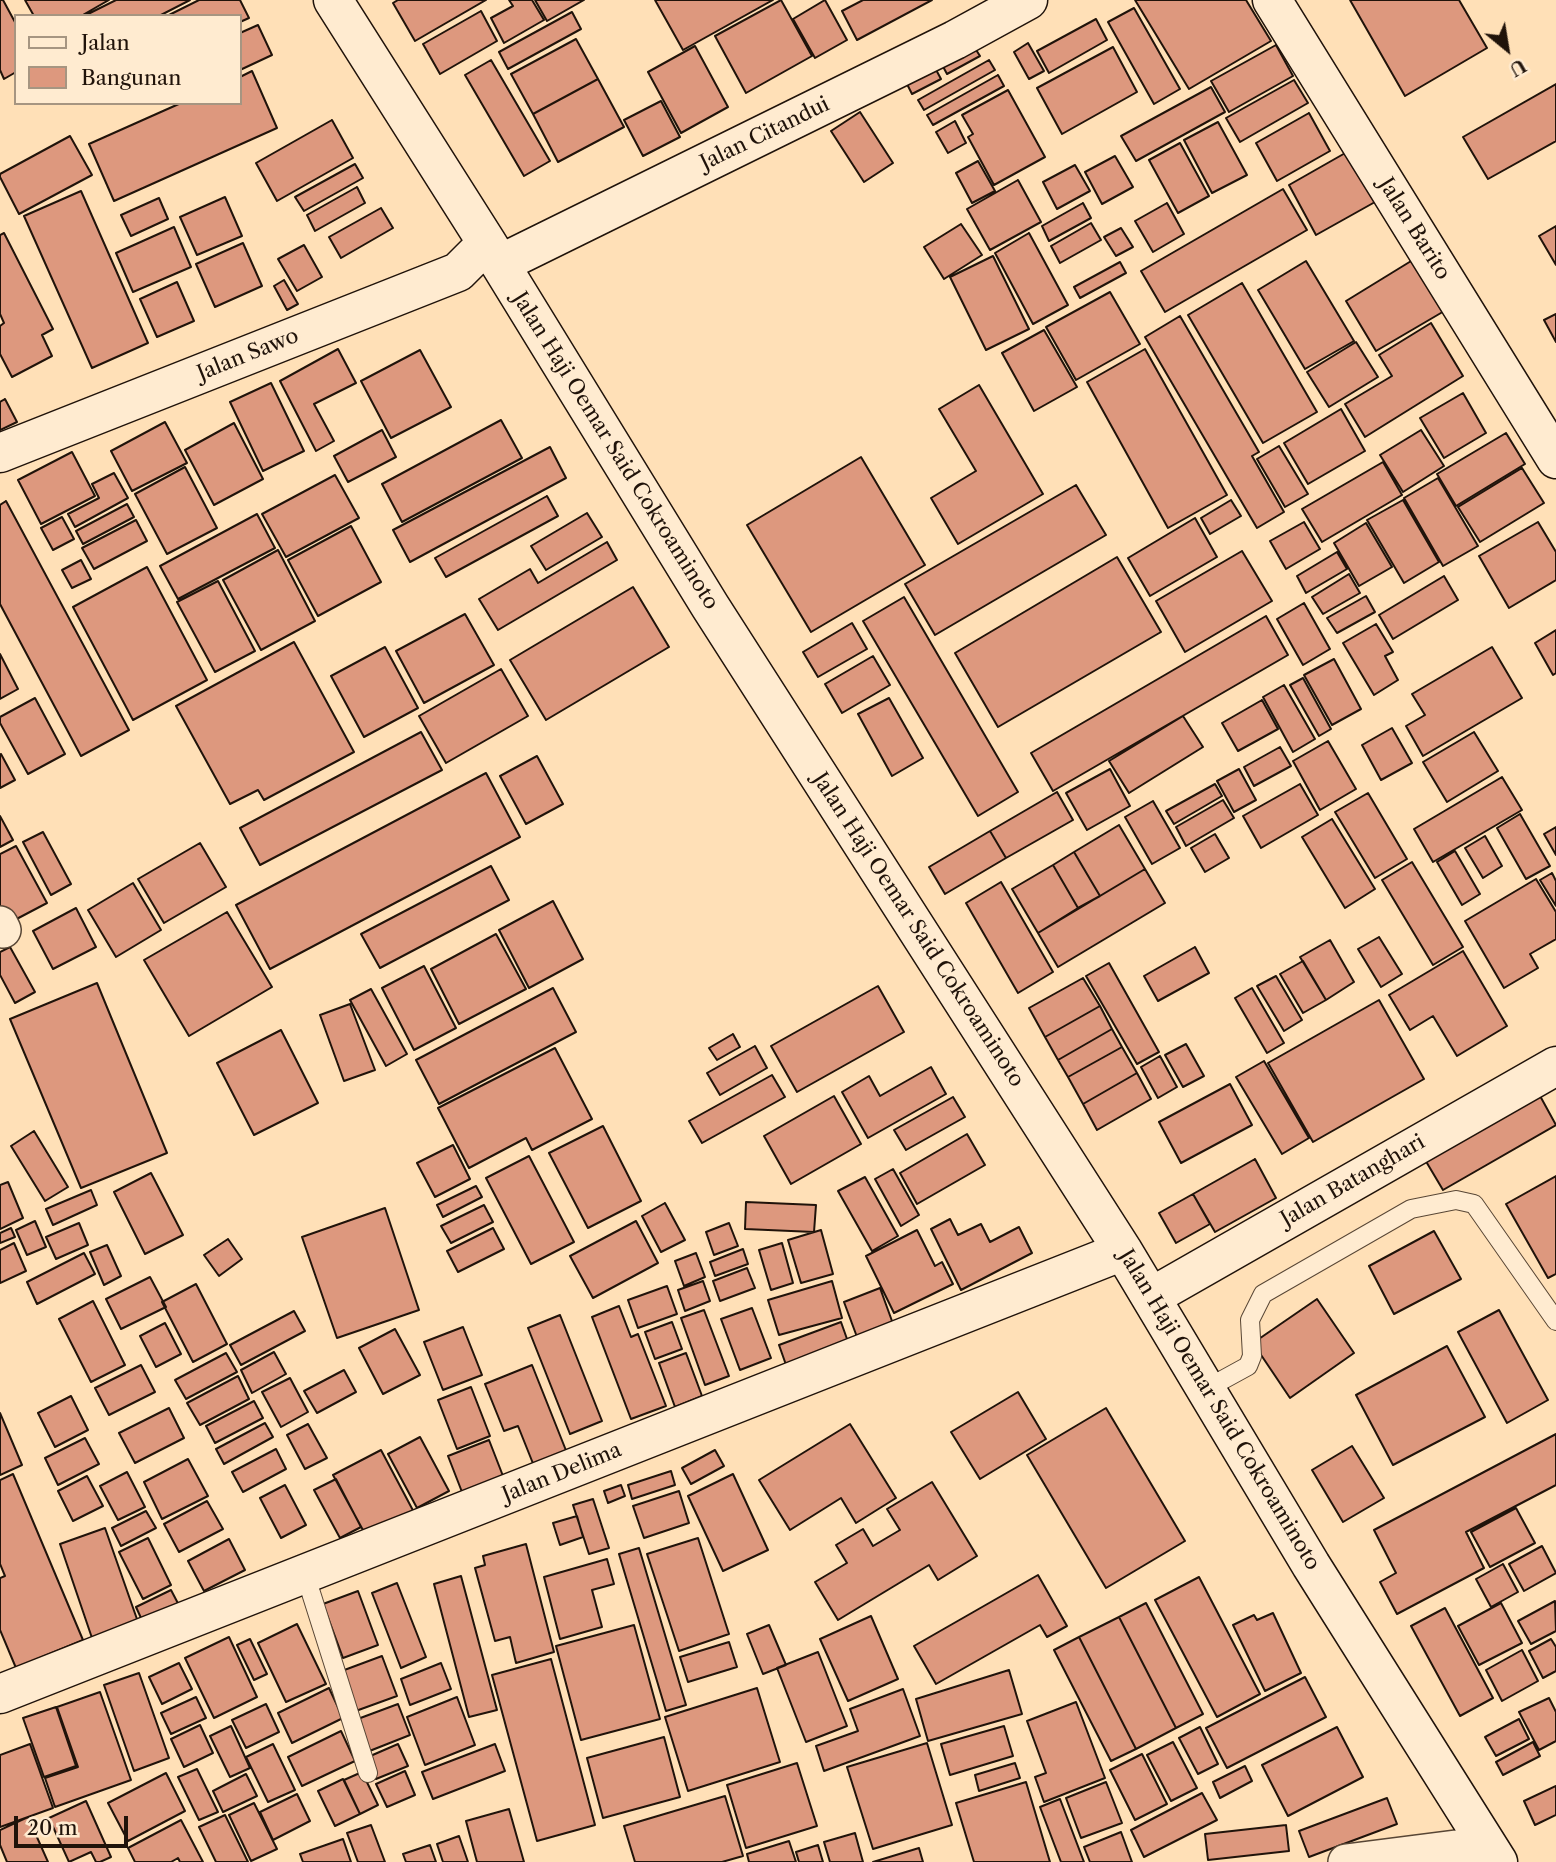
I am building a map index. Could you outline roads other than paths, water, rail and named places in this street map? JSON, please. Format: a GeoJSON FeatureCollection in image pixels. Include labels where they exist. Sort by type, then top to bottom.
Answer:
{"type":"FeatureCollection","features":[{"type":"Feature","properties":{"kind":"street","name":"Jalan Haji Oemar Said Cokroaminoto"},"geometry":{"type":"LineString","coordinates":[[333,0],[501,266],[710,606],[1123,1251],[1311,1564],[1492,1853]]}},
{"type":"Feature","properties":{"kind":"street","name":"Jalan Citandui"},"geometry":{"type":"LineString","coordinates":[[501,266],[955,40],[1028,0]]}},
{"type":"Feature","properties":{"kind":"street","name":"Jalan Barito"},"geometry":{"type":"LineString","coordinates":[[1272,0],[1556,459]]}},
{"type":"Feature","properties":{"kind":"street"},"geometry":{"type":"LineString","coordinates":[[458,272],[501,266]]}},
{"type":"Feature","properties":{"kind":"street","name":"Jalan Sawo"},"geometry":{"type":"LineString","coordinates":[[0,453],[458,272],[501,266]]}},
{"type":"Feature","properties":{"kind":"street","name":"Jalan Batanghari"},"geometry":{"type":"LineString","coordinates":[[1151,1297],[1556,1066]]}},
{"type":"Feature","properties":{"kind":"street","name":"Jalan Delima"},"geometry":{"type":"LineString","coordinates":[[0,1694],[1123,1251]]}},
{"type":"Feature","properties":{"kind":"street"},"geometry":{"type":"LineString","coordinates":[[1346,1862],[1492,1853]]}},
{"type":"Feature","properties":{"kind":"lane"},"geometry":{"type":"LineString","coordinates":[[1206,1389],[1248,1366],[1252,1356],[1250,1320],[1263,1294],[1411,1209],[1455,1200],[1474,1204],[1556,1321]]}},
{"type":"Feature","properties":{"kind":"lane"},"geometry":{"type":"LineString","coordinates":[[305,1574],[368,1773]]}}]}
